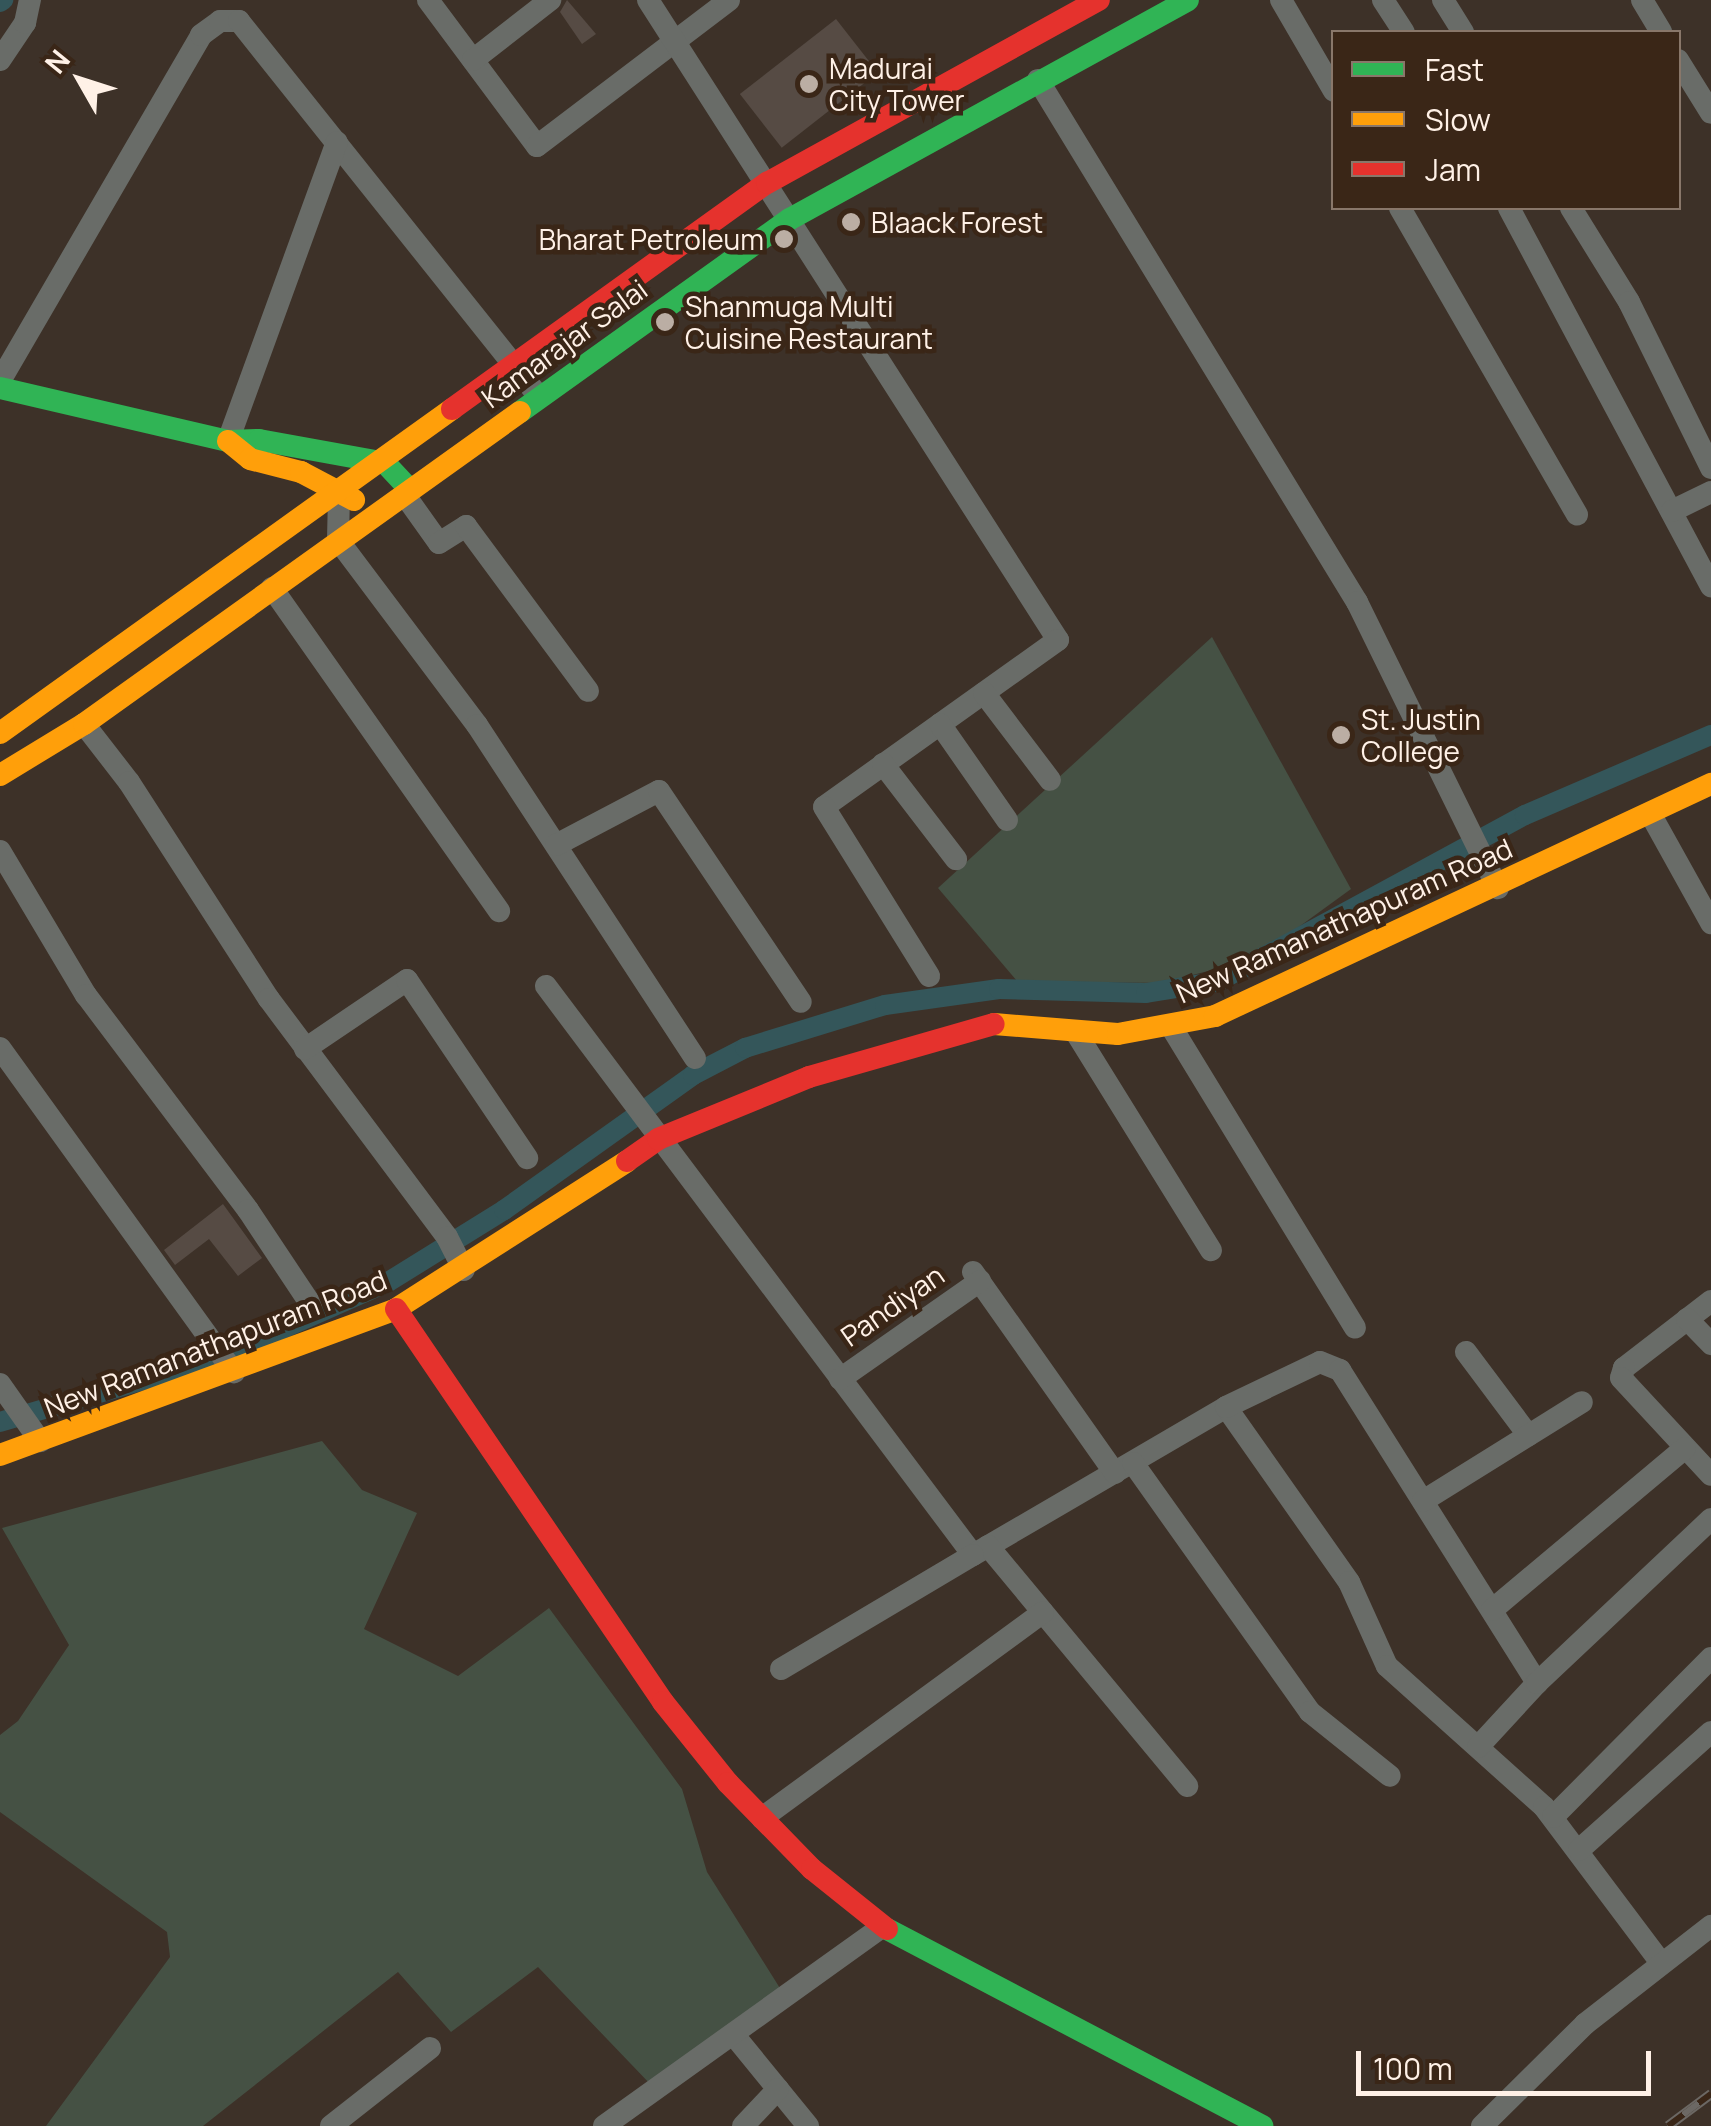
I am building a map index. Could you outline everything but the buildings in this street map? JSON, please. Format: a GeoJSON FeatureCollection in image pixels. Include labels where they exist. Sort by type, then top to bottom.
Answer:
{"type":"FeatureCollection","features":[{"type":"Feature","properties":{"kind":"main road","name":"Kamarajar Salai"},"geometry":{"type":"LineString","coordinates":[[0,732],[385,463],[513,364],[767,183],[1099,0]]}},
{"type":"Feature","properties":{"kind":"main road","name":"Kamarajar Salai"},"geometry":{"type":"LineString","coordinates":[[0,775],[84,724],[790,219],[1188,0]]}},
{"type":"Feature","properties":{"kind":"main road"},"geometry":{"type":"LineString","coordinates":[[0,384],[228,441],[259,440],[385,463],[407,492]]}},
{"type":"Feature","properties":{"kind":"main road"},"geometry":{"type":"LineString","coordinates":[[228,441],[250,459],[302,472],[339,495],[381,509]]}},
{"type":"Feature","properties":{"kind":"main road","name":"New Ramanathapuram Road"},"geometry":{"type":"LineString","coordinates":[[0,1455],[30,1423],[224,1358],[396,1309],[455,1253],[646,1121],[988,1024],[1076,1031],[1172,1028],[1215,1016],[1354,946],[1498,888],[1711,784]]}},
{"type":"Feature","properties":{"kind":"main road"},"geometry":{"type":"LineString","coordinates":[[396,1309],[663,1702],[762,1818],[882,1927],[1262,2126]]}},
{"type":"Feature","properties":{"kind":"street"},"geometry":{"type":"LineString","coordinates":[[428,0],[537,146],[728,0]]}},
{"type":"Feature","properties":{"kind":"street"},"geometry":{"type":"LineString","coordinates":[[473,60],[550,0]]}},
{"type":"Feature","properties":{"kind":"street"},"geometry":{"type":"LineString","coordinates":[[648,0],[676,38],[1058,640],[824,807],[929,976]]}},
{"type":"Feature","properties":{"kind":"street"},"geometry":{"type":"LineString","coordinates":[[1281,0],[1331,87]]}},
{"type":"Feature","properties":{"kind":"street"},"geometry":{"type":"LineString","coordinates":[[1384,0],[1403,30]]}},
{"type":"Feature","properties":{"kind":"street"},"geometry":{"type":"LineString","coordinates":[[1443,0],[1462,30]]}},
{"type":"Feature","properties":{"kind":"street"},"geometry":{"type":"LineString","coordinates":[[1642,0],[1661,30]]}},
{"type":"Feature","properties":{"kind":"street"},"geometry":{"type":"LineString","coordinates":[[0,60],[30,2]]}},
{"type":"Feature","properties":{"kind":"street"},"geometry":{"type":"LineString","coordinates":[[0,384],[201,35],[220,22],[239,21],[255,34],[540,397]]}},
{"type":"Feature","properties":{"kind":"street"},"geometry":{"type":"LineString","coordinates":[[1681,65],[1711,113]]}},
{"type":"Feature","properties":{"kind":"street"},"geometry":{"type":"LineString","coordinates":[[1038,80],[1357,602],[1498,888]]}},
{"type":"Feature","properties":{"kind":"street"},"geometry":{"type":"LineString","coordinates":[[228,441],[337,142]]}},
{"type":"Feature","properties":{"kind":"street"},"geometry":{"type":"LineString","coordinates":[[1401,210],[1576,515]]}},
{"type":"Feature","properties":{"kind":"street"},"geometry":{"type":"LineString","coordinates":[[1510,210],[1711,586]]}},
{"type":"Feature","properties":{"kind":"street"},"geometry":{"type":"LineString","coordinates":[[1572,210],[1629,302],[1711,468]]}},
{"type":"Feature","properties":{"kind":"street"},"geometry":{"type":"LineString","coordinates":[[407,492],[439,543],[466,526],[588,691]]}},
{"type":"Feature","properties":{"kind":"street"},"geometry":{"type":"LineString","coordinates":[[1672,511],[1711,492]]}},
{"type":"Feature","properties":{"kind":"street"},"geometry":{"type":"LineString","coordinates":[[339,495],[338,540],[477,725],[694,1058]]}},
{"type":"Feature","properties":{"kind":"street"},"geometry":{"type":"LineString","coordinates":[[272,588],[499,911]]}},
{"type":"Feature","properties":{"kind":"street"},"geometry":{"type":"LineString","coordinates":[[984,693],[1050,780]]}},
{"type":"Feature","properties":{"kind":"street"},"geometry":{"type":"LineString","coordinates":[[84,724],[304,1049],[455,1253]]}},
{"type":"Feature","properties":{"kind":"street"},"geometry":{"type":"LineString","coordinates":[[940,724],[1008,820]]}},
{"type":"Feature","properties":{"kind":"street"},"geometry":{"type":"LineString","coordinates":[[883,764],[956,859]]}},
{"type":"Feature","properties":{"kind":"street"},"geometry":{"type":"LineString","coordinates":[[556,845],[659,790],[801,1002]]}},
{"type":"Feature","properties":{"kind":"street"},"geometry":{"type":"LineString","coordinates":[[1650,815],[1711,924]]}},
{"type":"Feature","properties":{"kind":"street"},"geometry":{"type":"LineString","coordinates":[[0,851],[86,995],[248,1210],[311,1305]]}},
{"type":"Feature","properties":{"kind":"street"},"geometry":{"type":"LineString","coordinates":[[304,1049],[407,980],[527,1158]]}},
{"type":"Feature","properties":{"kind":"street"},"geometry":{"type":"LineString","coordinates":[[546,986],[840,1379],[981,1550],[1042,1612],[1188,1786]]}},
{"type":"Feature","properties":{"kind":"street"},"geometry":{"type":"LineString","coordinates":[[1172,1028],[1355,1328]]}},
{"type":"Feature","properties":{"kind":"street"},"geometry":{"type":"LineString","coordinates":[[1076,1031],[1211,1250]]}},
{"type":"Feature","properties":{"kind":"street"},"geometry":{"type":"LineString","coordinates":[[0,1048],[224,1358]]}},
{"type":"Feature","properties":{"kind":"street","name":"Pandiyan"},"geometry":{"type":"LineString","coordinates":[[840,1379],[976,1276],[1124,1468]]}},
{"type":"Feature","properties":{"kind":"street"},"geometry":{"type":"LineString","coordinates":[[1711,1301],[1624,1368],[1620,1378],[1711,1476]]}},
{"type":"Feature","properties":{"kind":"street"},"geometry":{"type":"LineString","coordinates":[[1688,1319],[1711,1344]]}},
{"type":"Feature","properties":{"kind":"street"},"geometry":{"type":"LineString","coordinates":[[1466,1352],[1528,1435]]}},
{"type":"Feature","properties":{"kind":"street"},"geometry":{"type":"LineString","coordinates":[[780,1669],[1226,1407],[1328,1362],[1340,1370],[1538,1683]]}},
{"type":"Feature","properties":{"kind":"street"},"geometry":{"type":"LineString","coordinates":[[0,1384],[30,1423]]}},
{"type":"Feature","properties":{"kind":"street"},"geometry":{"type":"LineString","coordinates":[[1422,1500],[1582,1402]]}},
{"type":"Feature","properties":{"kind":"street"},"geometry":{"type":"LineString","coordinates":[[1226,1407],[1342,1570],[1388,1666],[1553,1816],[1661,1963]]}},
{"type":"Feature","properties":{"kind":"street"},"geometry":{"type":"LineString","coordinates":[[1492,1610],[1685,1448]]}},
{"type":"Feature","properties":{"kind":"street"},"geometry":{"type":"LineString","coordinates":[[1124,1468],[1310,1712],[1390,1776]]}},
{"type":"Feature","properties":{"kind":"street"},"geometry":{"type":"LineString","coordinates":[[1478,1747],[1538,1683],[1711,1519]]}},
{"type":"Feature","properties":{"kind":"street"},"geometry":{"type":"LineString","coordinates":[[762,1818],[1042,1612]]}},
{"type":"Feature","properties":{"kind":"street"},"geometry":{"type":"LineString","coordinates":[[1553,1816],[1711,1658]]}},
{"type":"Feature","properties":{"kind":"street"},"geometry":{"type":"LineString","coordinates":[[1579,1850],[1711,1732]]}},
{"type":"Feature","properties":{"kind":"street"},"geometry":{"type":"LineString","coordinates":[[1482,2126],[1585,2024],[1711,1926]]}},
{"type":"Feature","properties":{"kind":"street"},"geometry":{"type":"LineString","coordinates":[[604,2126],[882,1927]]}},
{"type":"Feature","properties":{"kind":"street"},"geometry":{"type":"LineString","coordinates":[[733,2034],[808,2126]]}},
{"type":"Feature","properties":{"kind":"street"},"geometry":{"type":"LineString","coordinates":[[331,2126],[430,2048]]}},
{"type":"Feature","properties":{"kind":"street"},"geometry":{"type":"LineString","coordinates":[[743,2126],[778,2090]]}},
{"type":"Feature","properties":{"kind":"green space"},"geometry":{"type":"Polygon","coordinates":[[[1212,637],[1351,889],[1285,937],[1208,971],[1162,983],[1017,981],[938,888],[1212,637]]]}},
{"type":"Feature","properties":{"kind":"green space"},"geometry":{"type":"Polygon","coordinates":[[[322,1441],[362,1490],[417,1513],[364,1629],[458,1676],[549,1608],[682,1789],[707,1872],[783,1993],[653,2087],[538,1967],[451,2032],[398,1972],[203,2126],[46,2126],[170,1957],[167,1932],[0,1812],[0,1735],[18,1721],[69,1645],[2,1528],[322,1441]]]}},
{"type":"Feature","properties":{"kind":"waterway"},"geometry":{"type":"LineString","coordinates":[[0,1422],[215,1359],[388,1282],[504,1210],[693,1075],[745,1048],[885,1005],[999,989],[1146,993],[1219,981],[1525,815],[1711,735]]}},
{"type":"Feature","properties":{"kind":"railway"},"geometry":{"type":"LineString","coordinates":[[1668,2126],[1711,2094]]}},
{"type":"Feature","properties":{"kind":"traffic: fast"},"geometry":{"type":"LineString","coordinates":[[520,412],[790,219],[1188,0]]}},
{"type":"Feature","properties":{"kind":"traffic: fast"},"geometry":{"type":"LineString","coordinates":[[0,388],[228,441],[259,440],[385,463],[410,490]]}},
{"type":"Feature","properties":{"kind":"traffic: fast"},"geometry":{"type":"LineString","coordinates":[[887,1929],[1262,2126]]}},
{"type":"Feature","properties":{"kind":"traffic: slow"},"geometry":{"type":"LineString","coordinates":[[0,733],[452,409]]}},
{"type":"Feature","properties":{"kind":"traffic: slow"},"geometry":{"type":"LineString","coordinates":[[0,775],[84,724],[520,412]]}},
{"type":"Feature","properties":{"kind":"traffic: slow"},"geometry":{"type":"LineString","coordinates":[[228,441],[250,459],[301,472],[354,500]]}},
{"type":"Feature","properties":{"kind":"traffic: slow"},"geometry":{"type":"LineString","coordinates":[[994,1024],[1118,1034],[1215,1016],[1711,784]]}},
{"type":"Feature","properties":{"kind":"traffic: slow"},"geometry":{"type":"LineString","coordinates":[[0,1455],[396,1309],[627,1161]]}},
{"type":"Feature","properties":{"kind":"traffic: jam"},"geometry":{"type":"LineString","coordinates":[[452,409],[767,183],[1099,0]]}},
{"type":"Feature","properties":{"kind":"traffic: jam"},"geometry":{"type":"LineString","coordinates":[[627,1161],[658,1139],[809,1077],[994,1024]]}},
{"type":"Feature","properties":{"kind":"traffic: jam"},"geometry":{"type":"LineString","coordinates":[[396,1309],[663,1702],[728,1783],[812,1869],[887,1929]]}},
{"type":"Feature","properties":{"kind":"place","name":"Madurai City Tower"},"geometry":{"type":"Point","coordinates":[809,84]}},
{"type":"Feature","properties":{"kind":"place","name":"Blaack Forest"},"geometry":{"type":"Point","coordinates":[851,222]}},
{"type":"Feature","properties":{"kind":"place","name":"Bharat Petroleum"},"geometry":{"type":"Point","coordinates":[784,239]}},
{"type":"Feature","properties":{"kind":"place","name":"Shanmuga Multi Cuisine Restaurant"},"geometry":{"type":"Point","coordinates":[665,322]}},
{"type":"Feature","properties":{"kind":"place","name":"St. Justin College"},"geometry":{"type":"Point","coordinates":[1341,735]}}]}
